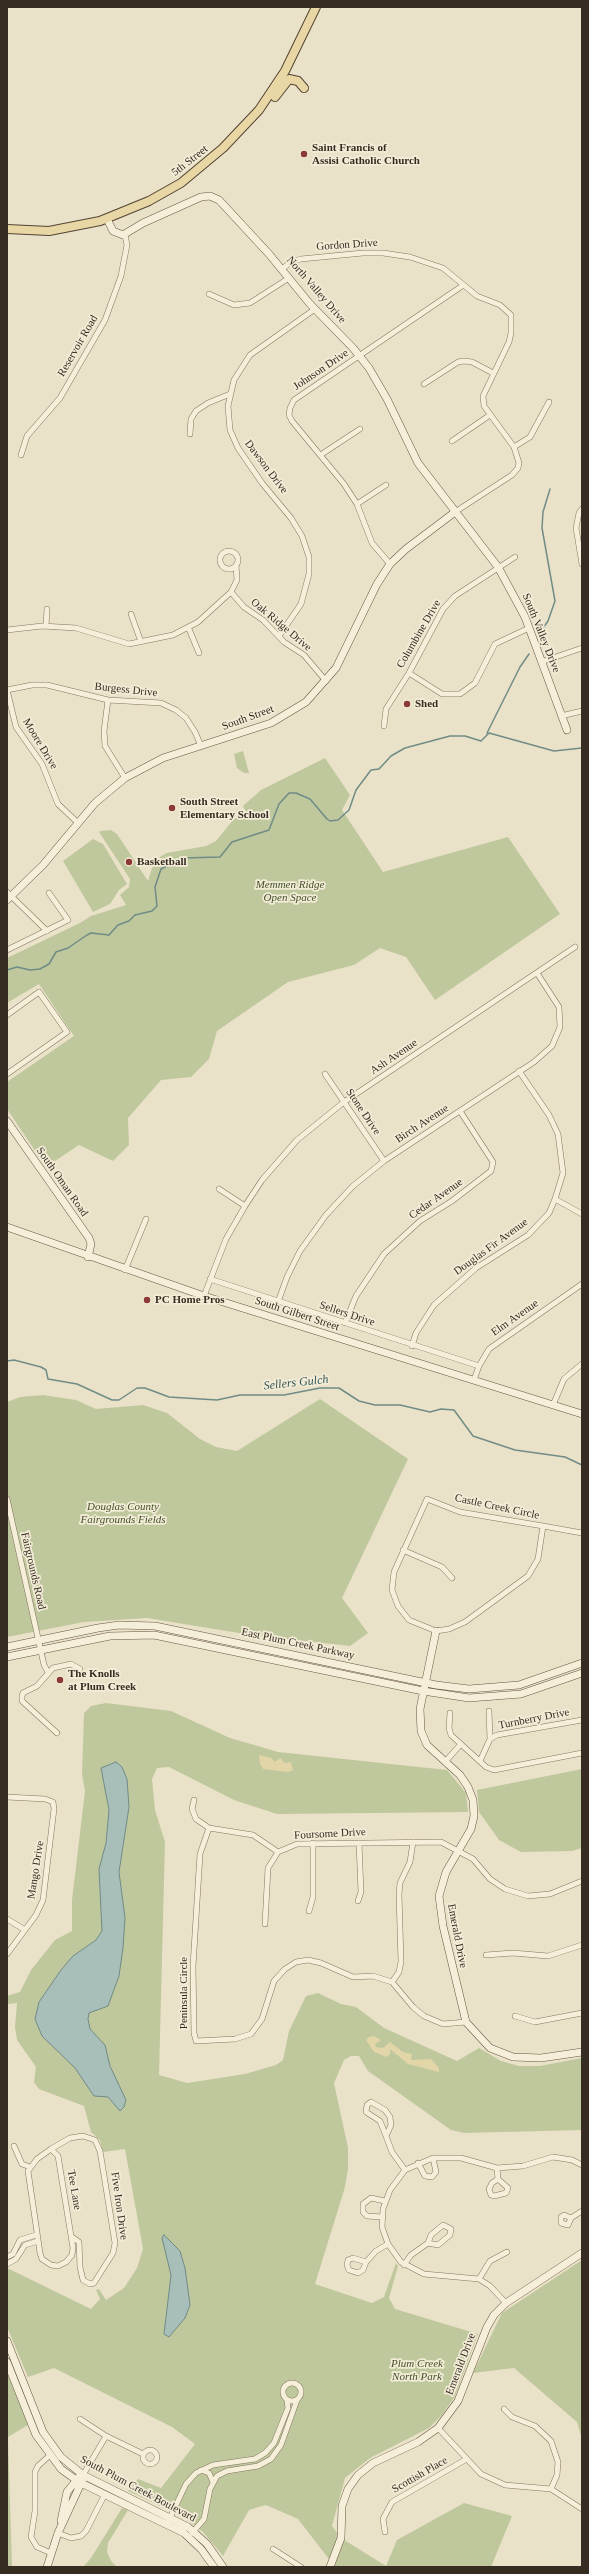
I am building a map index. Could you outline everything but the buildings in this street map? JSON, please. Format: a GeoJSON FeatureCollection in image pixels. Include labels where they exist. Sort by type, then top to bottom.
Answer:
{"type":"FeatureCollection","features":[{"type":"Feature","properties":{"kind":"main road","name":"5th Street"},"geometry":{"type":"LineString","coordinates":[[7,229],[49,231],[107,219],[149,202],[181,183],[224,148],[259,110],[285,71],[316,7]]}},
{"type":"Feature","properties":{"kind":"main road"},"geometry":{"type":"LineString","coordinates":[[259,110],[274,98],[289,79],[298,81],[304,88]]}},
{"type":"Feature","properties":{"kind":"street","name":"North Valley Drive"},"geometry":{"type":"LineString","coordinates":[[125,235],[143,223],[201,197],[210,196],[219,200],[282,269],[315,309],[360,356],[379,383],[415,458],[455,512]]}},
{"type":"Feature","properties":{"kind":"street"},"geometry":{"type":"LineString","coordinates":[[107,219],[114,233],[125,235]]}},
{"type":"Feature","properties":{"kind":"street","name":"Reservoir Road"},"geometry":{"type":"LineString","coordinates":[[21,455],[27,436],[60,398],[105,320],[121,276],[127,244],[125,235]]}},
{"type":"Feature","properties":{"kind":"street","name":"Gordon Drive"},"geometry":{"type":"LineString","coordinates":[[282,269],[291,262],[301,259],[383,253],[410,257],[436,265],[452,275],[462,286],[477,296],[500,305],[511,314],[511,333],[509,342],[483,396],[484,406],[514,448],[519,463],[512,475],[455,512]]}},
{"type":"Feature","properties":{"kind":"street"},"geometry":{"type":"LineString","coordinates":[[209,294],[234,305],[250,303],[289,278]]}},
{"type":"Feature","properties":{"kind":"street","name":"Johnson Drive"},"geometry":{"type":"LineString","coordinates":[[390,564],[372,543],[357,504],[322,454],[292,421],[289,415],[290,408],[294,400],[462,286]]}},
{"type":"Feature","properties":{"kind":"street","name":"Dawson Drive"},"geometry":{"type":"LineString","coordinates":[[278,636],[301,604],[309,574],[309,557],[302,536],[291,518],[262,483],[236,445],[229,419],[230,394],[236,376],[250,355],[315,309]]}},
{"type":"Feature","properties":{"kind":"street"},"geometry":{"type":"LineString","coordinates":[[424,384],[458,362],[464,361],[472,362],[493,374]]}},
{"type":"Feature","properties":{"kind":"street"},"geometry":{"type":"LineString","coordinates":[[190,434],[191,419],[196,411],[208,403],[230,394]]}},
{"type":"Feature","properties":{"kind":"street"},"geometry":{"type":"LineString","coordinates":[[514,448],[530,437],[549,402]]}},
{"type":"Feature","properties":{"kind":"street"},"geometry":{"type":"LineString","coordinates":[[452,441],[490,415]]}},
{"type":"Feature","properties":{"kind":"street"},"geometry":{"type":"LineString","coordinates":[[322,454],[360,429]]}},
{"type":"Feature","properties":{"kind":"street"},"geometry":{"type":"LineString","coordinates":[[357,504],[386,485]]}},
{"type":"Feature","properties":{"kind":"street"},"geometry":{"type":"LineString","coordinates":[[582,509],[579,513],[576,528],[582,564]]}},
{"type":"Feature","properties":{"kind":"street","name":"South Street"},"geometry":{"type":"LineString","coordinates":[[8,896],[43,865],[100,799],[125,778],[156,761],[277,720],[306,702],[326,681],[342,657],[377,584],[390,564],[406,549],[455,512]]}},
{"type":"Feature","properties":{"kind":"street","name":"South Valley Drive"},"geometry":{"type":"LineString","coordinates":[[455,512],[498,567],[518,603],[530,628],[566,730]]}},
{"type":"Feature","properties":{"kind":"street","name":"Columbine Drive"},"geometry":{"type":"LineString","coordinates":[[384,726],[386,709],[409,673],[443,609],[455,596],[515,557]]}},
{"type":"Feature","properties":{"kind":"street"},"geometry":{"type":"LineString","coordinates":[[7,630],[46,626],[86,630],[125,643],[141,642],[173,635],[189,629],[231,592],[237,580],[236,565]]}},
{"type":"Feature","properties":{"kind":"street","name":"Oak Ridge Drive"},"geometry":{"type":"LineString","coordinates":[[231,592],[244,607],[263,620],[278,636],[304,655],[326,681]]}},
{"type":"Feature","properties":{"kind":"street"},"geometry":{"type":"LineString","coordinates":[[46,609],[46,626]]}},
{"type":"Feature","properties":{"kind":"street"},"geometry":{"type":"LineString","coordinates":[[131,614],[141,642]]}},
{"type":"Feature","properties":{"kind":"street"},"geometry":{"type":"LineString","coordinates":[[409,673],[442,694],[460,694],[475,683],[495,644],[530,628]]}},
{"type":"Feature","properties":{"kind":"street"},"geometry":{"type":"LineString","coordinates":[[189,629],[200,653]]}},
{"type":"Feature","properties":{"kind":"street"},"geometry":{"type":"LineString","coordinates":[[542,662],[582,648]]}},
{"type":"Feature","properties":{"kind":"street","name":"Burgess Drive"},"geometry":{"type":"LineString","coordinates":[[7,690],[32,685],[47,685],[108,700],[153,702],[171,707],[189,722],[201,746]]}},
{"type":"Feature","properties":{"kind":"street","name":"Moore Drive"},"geometry":{"type":"LineString","coordinates":[[7,690],[16,727],[42,764],[58,804],[78,823]]}},
{"type":"Feature","properties":{"kind":"street"},"geometry":{"type":"LineString","coordinates":[[108,700],[104,731],[105,746],[125,778]]}},
{"type":"Feature","properties":{"kind":"street"},"geometry":{"type":"LineString","coordinates":[[561,716],[582,711]]}},
{"type":"Feature","properties":{"kind":"street"},"geometry":{"type":"LineString","coordinates":[[7,950],[68,920],[50,893]]}},
{"type":"Feature","properties":{"kind":"street"},"geometry":{"type":"LineString","coordinates":[[8,896],[47,931]]}},
{"type":"Feature","properties":{"kind":"street","name":"Ash Avenue"},"geometry":{"type":"LineString","coordinates":[[204,1296],[226,1239],[245,1206],[262,1180],[297,1140],[344,1102],[575,947]]}},
{"type":"Feature","properties":{"kind":"street","name":"Birch Avenue"},"geometry":{"type":"LineString","coordinates":[[278,1302],[287,1277],[313,1230],[353,1186],[384,1161],[519,1072],[552,1046],[560,1027],[559,1007],[537,973]]}},
{"type":"Feature","properties":{"kind":"street"},"geometry":{"type":"LineString","coordinates":[[7,1015],[39,992],[67,1032],[7,1074]]}},
{"type":"Feature","properties":{"kind":"street","name":"Douglas Fir Avenue"},"geometry":{"type":"LineString","coordinates":[[412,1346],[416,1333],[434,1305],[476,1268],[528,1235],[549,1213],[555,1199],[563,1173],[558,1134],[549,1115],[519,1072]]}},
{"type":"Feature","properties":{"kind":"street","name":"Stone Drive"},"geometry":{"type":"LineString","coordinates":[[325,1074],[384,1161]]}},
{"type":"Feature","properties":{"kind":"street","name":"Cedar Avenue"},"geometry":{"type":"LineString","coordinates":[[345,1324],[356,1296],[384,1254],[420,1221],[452,1201],[490,1171],[493,1162],[460,1111]]}},
{"type":"Feature","properties":{"kind":"street","name":"South Oman Road"},"geometry":{"type":"LineString","coordinates":[[7,1121],[89,1238],[91,1244],[88,1257]]}},
{"type":"Feature","properties":{"kind":"street"},"geometry":{"type":"LineString","coordinates":[[219,1189],[245,1206]]}},
{"type":"Feature","properties":{"kind":"street"},"geometry":{"type":"LineString","coordinates":[[555,1199],[582,1214]]}},
{"type":"Feature","properties":{"kind":"street"},"geometry":{"type":"LineString","coordinates":[[125,1270],[146,1219]]}},
{"type":"Feature","properties":{"kind":"street","name":"South Gilbert Street"},"geometry":{"type":"LineString","coordinates":[[7,1227],[125,1270],[204,1296],[582,1414]]}},
{"type":"Feature","properties":{"kind":"street","name":"Sellers Drive"},"geometry":{"type":"LineString","coordinates":[[210,1279],[412,1346],[479,1366]]}},
{"type":"Feature","properties":{"kind":"street","name":"Elm Avenue"},"geometry":{"type":"LineString","coordinates":[[474,1380],[479,1366],[489,1349],[582,1284]]}},
{"type":"Feature","properties":{"kind":"street"},"geometry":{"type":"LineString","coordinates":[[553,1405],[564,1379],[582,1364]]}},
{"type":"Feature","properties":{"kind":"street","name":"Fairgrounds Road"},"geometry":{"type":"LineString","coordinates":[[7,1499],[41,1650],[48,1672]]}},
{"type":"Feature","properties":{"kind":"street","name":"Castle Creek Circle"},"geometry":{"type":"LineString","coordinates":[[427,1499],[460,1512],[543,1526],[538,1559],[528,1576],[464,1622],[449,1629],[436,1631],[409,1620],[394,1597],[392,1581],[403,1550],[427,1499]]}},
{"type":"Feature","properties":{"kind":"street"},"geometry":{"type":"LineString","coordinates":[[543,1526],[582,1533]]}},
{"type":"Feature","properties":{"kind":"street"},"geometry":{"type":"LineString","coordinates":[[403,1550],[442,1567],[452,1578]]}},
{"type":"Feature","properties":{"kind":"street","name":"East Plum Creek Parkway"},"geometry":{"type":"LineString","coordinates":[[7,1647],[110,1626],[155,1626],[424,1682],[469,1689],[500,1688],[531,1682],[582,1663]]}},
{"type":"Feature","properties":{"kind":"street","name":"Emerald Drive"},"geometry":{"type":"LineString","coordinates":[[436,1631],[424,1682],[420,1709],[421,1731],[427,1745],[460,1775],[473,1800],[474,1816],[471,1829],[442,1881],[439,1906],[466,2022],[490,2048],[512,2057],[541,2058],[582,2052]]}},
{"type":"Feature","properties":{"kind":"street","name":"East Plum Creek Parkway"},"geometry":{"type":"LineString","coordinates":[[7,1657],[110,1636],[154,1635],[423,1691],[469,1698],[501,1697],[533,1691],[582,1673]]}},
{"type":"Feature","properties":{"kind":"street"},"geometry":{"type":"LineString","coordinates":[[57,1733],[22,1701],[24,1693],[37,1686],[53,1668],[71,1664],[80,1668]]}},
{"type":"Feature","properties":{"kind":"street"},"geometry":{"type":"LineString","coordinates":[[489,1711],[490,1739]]}},
{"type":"Feature","properties":{"kind":"street"},"geometry":{"type":"LineString","coordinates":[[450,1713],[448,1728],[451,1736],[480,1762],[494,1770],[582,1753]]}},
{"type":"Feature","properties":{"kind":"street","name":"Turnberry Drive"},"geometry":{"type":"LineString","coordinates":[[480,1762],[490,1739],[497,1735],[582,1720]]}},
{"type":"Feature","properties":{"kind":"street"},"geometry":{"type":"LineString","coordinates":[[445,1762],[460,1744]]}},
{"type":"Feature","properties":{"kind":"street","name":"Mango Drive"},"geometry":{"type":"LineString","coordinates":[[7,1797],[53,1802],[54,1809],[42,1900],[25,1930],[7,1954]]}},
{"type":"Feature","properties":{"kind":"street"},"geometry":{"type":"LineString","coordinates":[[194,1800],[192,1810],[196,1819],[209,1828],[225,1832],[253,1835],[278,1852],[268,1868],[266,1879],[265,1924]]}},
{"type":"Feature","properties":{"kind":"street","name":"Peninsula Circle"},"geometry":{"type":"LineString","coordinates":[[209,1828],[200,1854],[193,1959],[194,2033],[196,2041],[235,2039],[251,2034],[262,2019],[274,1981],[285,1969],[296,1962],[308,1960],[321,1963],[353,1977],[373,1976],[392,1982]]}},
{"type":"Feature","properties":{"kind":"street"},"geometry":{"type":"LineString","coordinates":[[413,1842],[410,1862],[400,1883],[398,1894],[401,1962],[398,1972],[392,1982],[413,2007],[424,2016],[443,2024],[466,2022]]}},
{"type":"Feature","properties":{"kind":"street","name":"Foursome Drive"},"geometry":{"type":"LineString","coordinates":[[278,1852],[297,1844],[313,1843],[441,1842],[459,1850],[473,1859],[490,1879],[512,1893],[528,1896],[550,1894],[582,1881]]}},
{"type":"Feature","properties":{"kind":"street"},"geometry":{"type":"LineString","coordinates":[[309,1912],[314,1898],[313,1843]]}},
{"type":"Feature","properties":{"kind":"street"},"geometry":{"type":"LineString","coordinates":[[358,1901],[361,1892],[359,1843]]}},
{"type":"Feature","properties":{"kind":"street"},"geometry":{"type":"LineString","coordinates":[[7,1919],[25,1930]]}},
{"type":"Feature","properties":{"kind":"street"},"geometry":{"type":"LineString","coordinates":[[486,1954],[505,1952],[548,1956],[582,1944]]}},
{"type":"Feature","properties":{"kind":"street"},"geometry":{"type":"LineString","coordinates":[[515,2016],[535,2022],[582,2013]]}},
{"type":"Feature","properties":{"kind":"street"},"geometry":{"type":"LineString","coordinates":[[386,2136],[391,2125],[390,2117],[385,2110],[371,2102],[367,2105],[366,2112],[380,2121],[392,2152],[405,2170]]}},
{"type":"Feature","properties":{"kind":"street","name":"Five Iron Drive"},"geometry":{"type":"LineString","coordinates":[[51,2149],[70,2138],[83,2136],[95,2140],[100,2151],[115,2243],[113,2253],[94,2283],[90,2284],[83,2280],[80,2268],[79,2242],[72,2237]]}},
{"type":"Feature","properties":{"kind":"street"},"geometry":{"type":"LineString","coordinates":[[14,2146],[22,2164],[30,2167]]}},
{"type":"Feature","properties":{"kind":"street"},"geometry":{"type":"LineString","coordinates":[[51,2149],[28,2170],[36,2234],[42,2259],[51,2265],[58,2266],[66,2262],[72,2255],[72,2237]]}},
{"type":"Feature","properties":{"kind":"street","name":"Tee Lane"},"geometry":{"type":"LineString","coordinates":[[51,2149],[58,2156],[72,2237]]}},
{"type":"Feature","properties":{"kind":"street"},"geometry":{"type":"LineString","coordinates":[[506,2303],[490,2286],[479,2279],[424,2274],[404,2265],[388,2244],[382,2217],[385,2201],[405,2170],[418,2163],[434,2158],[461,2158],[497,2168],[523,2166],[553,2157],[572,2160],[582,2165]]}},
{"type":"Feature","properties":{"kind":"street"},"geometry":{"type":"LineString","coordinates":[[418,2163],[425,2176],[432,2177],[436,2172],[434,2158]]}},
{"type":"Feature","properties":{"kind":"street"},"geometry":{"type":"LineString","coordinates":[[497,2168],[498,2179]]}},
{"type":"Feature","properties":{"kind":"street"},"geometry":{"type":"LineString","coordinates":[[382,2217],[367,2216],[364,2212],[363,2204],[371,2198],[385,2201]]}},
{"type":"Feature","properties":{"kind":"street"},"geometry":{"type":"LineString","coordinates":[[571,2218],[582,2211]]}},
{"type":"Feature","properties":{"kind":"street"},"geometry":{"type":"LineString","coordinates":[[404,2265],[411,2255],[428,2243],[431,2235],[443,2225],[451,2229],[450,2235],[438,2245],[428,2243]]}},
{"type":"Feature","properties":{"kind":"street"},"geometry":{"type":"LineString","coordinates":[[7,2257],[12,2254],[20,2240],[36,2234]]}},
{"type":"Feature","properties":{"kind":"street"},"geometry":{"type":"LineString","coordinates":[[7,2264],[16,2259],[25,2245],[38,2241]]}},
{"type":"Feature","properties":{"kind":"street"},"geometry":{"type":"LineString","coordinates":[[366,2262],[376,2250],[388,2244]]}},
{"type":"Feature","properties":{"kind":"street"},"geometry":{"type":"LineString","coordinates":[[479,2279],[490,2261],[507,2252]]}},
{"type":"Feature","properties":{"kind":"street","name":"Emerald Drive"},"geometry":{"type":"LineString","coordinates":[[330,2567],[341,2538],[342,2506],[348,2489],[358,2475],[373,2463],[418,2442],[438,2428],[458,2401],[487,2326],[506,2303],[582,2253]]}},
{"type":"Feature","properties":{"kind":"street","name":"South Plum Creek Boulevard"},"geometry":{"type":"LineString","coordinates":[[7,2341],[46,2437],[61,2457],[83,2475],[171,2517],[194,2531],[212,2550],[223,2567]]}},
{"type":"Feature","properties":{"kind":"street","name":"South Plum Creek Boulevard"},"geometry":{"type":"LineString","coordinates":[[7,2362],[36,2435],[49,2456],[79,2481],[167,2524],[189,2537],[206,2554],[214,2567]]}},
{"type":"Feature","properties":{"kind":"street"},"geometry":{"type":"LineString","coordinates":[[167,2524],[186,2484],[200,2470],[213,2465],[255,2459],[265,2453],[274,2443],[288,2408],[283,2390],[290,2383],[300,2388],[300,2394],[296,2400],[281,2445],[271,2459],[258,2466],[222,2473],[213,2482],[204,2519],[189,2537]]}},
{"type":"Feature","properties":{"kind":"street"},"geometry":{"type":"LineString","coordinates":[[287,2400],[296,2400]]}},
{"type":"Feature","properties":{"kind":"street"},"geometry":{"type":"LineString","coordinates":[[504,2409],[512,2417],[535,2426],[551,2441],[558,2462],[557,2475],[551,2489]]}},
{"type":"Feature","properties":{"kind":"street"},"geometry":{"type":"LineString","coordinates":[[80,2419],[106,2436],[143,2454]]}},
{"type":"Feature","properties":{"kind":"street"},"geometry":{"type":"LineString","coordinates":[[438,2428],[465,2460],[481,2474],[506,2485],[551,2489],[582,2509]]}},
{"type":"Feature","properties":{"kind":"street"},"geometry":{"type":"LineString","coordinates":[[47,2567],[58,2533],[64,2499],[83,2475],[106,2436]]}},
{"type":"Feature","properties":{"kind":"street"},"geometry":{"type":"LineString","coordinates":[[49,2456],[38,2466],[35,2472],[36,2511],[31,2537],[37,2547],[51,2553]]}},
{"type":"Feature","properties":{"kind":"street","name":"Scottish Place"},"geometry":{"type":"LineString","coordinates":[[385,2532],[383,2518],[392,2502],[465,2460]]}},
{"type":"Feature","properties":{"kind":"street"},"geometry":{"type":"LineString","coordinates":[[200,2470],[209,2473],[213,2482]]}},
{"type":"Feature","properties":{"kind":"street"},"geometry":{"type":"LineString","coordinates":[[58,2533],[71,2538],[81,2536],[86,2531],[105,2494]]}},
{"type":"Feature","properties":{"kind":"street"},"geometry":{"type":"LineString","coordinates":[[273,2549],[301,2567]]}},
{"type":"Feature","properties":{"kind":"green space"},"geometry":{"type":"Polygon","coordinates":[[[243,751],[249,773],[244,773],[237,768],[234,754],[243,751]]]}},
{"type":"Feature","properties":{"kind":"green space","name":"Memmen Ridge Open Space"},"geometry":{"type":"Polygon","coordinates":[[[325,758],[350,795],[342,810],[383,872],[508,837],[560,914],[435,1000],[406,957],[380,948],[354,965],[288,982],[217,1031],[209,1059],[191,1077],[161,1080],[128,1118],[129,1145],[113,1161],[79,1145],[46,1167],[7,1109],[7,1082],[74,1036],[39,984],[7,1003],[7,958],[80,923],[91,916],[126,905],[120,895],[129,887],[130,879],[99,832],[100,831],[111,830],[117,834],[148,881],[152,868],[161,856],[167,853],[206,846],[216,841],[233,820],[246,812],[243,806],[261,790],[325,758]]]}},
{"type":"Feature","properties":{"kind":"green space"},"geometry":{"type":"Polygon","coordinates":[[[93,839],[103,844],[127,884],[119,890],[110,904],[93,912],[63,861],[93,839]]]}},
{"type":"Feature","properties":{"kind":"green space","name":"Douglas County Fairgrounds Fields"},"geometry":{"type":"Polygon","coordinates":[[[43,1395],[76,1400],[96,1409],[143,1405],[167,1413],[200,1439],[216,1447],[237,1451],[320,1399],[408,1459],[342,1598],[368,1633],[350,1646],[251,1635],[147,1618],[84,1622],[7,1637],[7,1402],[20,1397],[43,1395]]]}},
{"type":"Feature","properties":{"kind":"green space","name":"Plum Creek North Park"},"geometry":{"type":"Polygon","coordinates":[[[106,1703],[171,1711],[230,1738],[278,1752],[447,1770],[466,1793],[468,1812],[277,1814],[234,1800],[169,1767],[157,1768],[152,1779],[155,1810],[165,1842],[159,2075],[187,2083],[245,2074],[276,2065],[283,2060],[289,2031],[306,1996],[318,1993],[341,2004],[356,2007],[384,2028],[457,2061],[479,2048],[501,2061],[519,2066],[540,2066],[582,2058],[582,2130],[464,2133],[451,2130],[368,2071],[359,2056],[351,2056],[344,2060],[334,2083],[348,2148],[348,2169],[345,2187],[315,2284],[372,2303],[384,2297],[396,2263],[398,2266],[389,2298],[395,2309],[478,2334],[455,2396],[442,2415],[429,2428],[370,2458],[345,2478],[332,2526],[341,2538],[386,2566],[397,2540],[464,2503],[512,2516],[491,2567],[335,2567],[298,2519],[266,2505],[249,2510],[223,2556],[203,2532],[182,2516],[128,2491],[138,2479],[161,2488],[195,2444],[172,2427],[54,2368],[28,2377],[7,2327],[7,2268],[91,2309],[100,2299],[96,2290],[99,2289],[106,2300],[124,2288],[137,2268],[143,2249],[125,2149],[103,2152],[100,2140],[91,2132],[84,2106],[39,2089],[34,2082],[36,2067],[17,2040],[15,2027],[17,2003],[7,2004],[7,1996],[20,1992],[31,1970],[55,1940],[72,1931],[72,1900],[85,1791],[82,1774],[84,1713],[91,1706],[106,1703]]]}},
{"type":"Feature","properties":{"kind":"green space"},"geometry":{"type":"Polygon","coordinates":[[[582,1769],[582,1848],[572,1851],[521,1852],[499,1840],[479,1812],[477,1790],[582,1769]]]}},
{"type":"Feature","properties":{"kind":"green space"},"geometry":{"type":"Polygon","coordinates":[[[582,2260],[582,2439],[577,2422],[514,2368],[473,2373],[502,2313],[582,2260]]]}},
{"type":"Feature","properties":{"kind":"green space"},"geometry":{"type":"Polygon","coordinates":[[[7,2373],[28,2425],[8,2437],[12,2567],[7,2567],[7,2373]]]}},
{"type":"Feature","properties":{"kind":"green space"},"geometry":{"type":"Polygon","coordinates":[[[122,2508],[128,2510],[108,2543],[107,2552],[111,2561],[117,2567],[83,2567],[91,2558],[122,2508]]]}},
{"type":"Feature","properties":{"kind":"sand"},"geometry":{"type":"Polygon","coordinates":[[[259,1755],[271,1758],[275,1762],[280,1758],[285,1763],[291,1762],[293,1770],[288,1772],[263,1769],[260,1764],[259,1755]]]}},
{"type":"Feature","properties":{"kind":"sand"},"geometry":{"type":"Polygon","coordinates":[[[374,2036],[381,2040],[375,2044],[376,2047],[383,2048],[390,2042],[403,2052],[412,2054],[411,2060],[431,2059],[439,2068],[439,2072],[408,2064],[390,2049],[390,2054],[387,2057],[374,2052],[366,2040],[369,2037],[374,2036]]]}},
{"type":"Feature","properties":{"kind":"water"},"geometry":{"type":"Polygon","coordinates":[[[116,1762],[122,1767],[127,1779],[129,1807],[119,1872],[125,1918],[123,1948],[119,1976],[108,2006],[89,2013],[88,2019],[90,2029],[105,2045],[110,2066],[126,2100],[124,2107],[120,2111],[108,2097],[94,2096],[75,2068],[42,2036],[35,2019],[39,2002],[61,1970],[73,1956],[96,1940],[102,1931],[99,1869],[106,1843],[109,1810],[101,1768],[116,1762]]]}},
{"type":"Feature","properties":{"kind":"water"},"geometry":{"type":"Polygon","coordinates":[[[164,2235],[180,2251],[185,2268],[190,2305],[185,2318],[169,2337],[164,2334],[171,2275],[162,2238],[164,2235]]]}},
{"type":"Feature","properties":{"kind":"waterway"},"geometry":{"type":"LineString","coordinates":[[539,634],[548,621],[555,601],[542,528],[543,512],[550,489]]}},
{"type":"Feature","properties":{"kind":"waterway"},"geometry":{"type":"LineString","coordinates":[[487,733],[520,667],[529,654]]}},
{"type":"Feature","properties":{"kind":"waterway"},"geometry":{"type":"LineString","coordinates":[[7,970],[17,967],[30,970],[40,969],[49,964],[56,952],[68,948],[87,935],[91,933],[109,935],[118,925],[129,921],[135,915],[152,911],[157,906],[155,887],[161,869],[182,858],[220,857],[232,842],[269,830],[279,804],[289,793],[296,793],[310,799],[327,819],[330,821],[338,820],[349,810],[356,790],[371,770],[379,769],[391,756],[405,748],[450,736],[465,736],[481,741],[489,733],[554,751],[582,748]]}},
{"type":"Feature","properties":{"kind":"waterway","name":"Sellers Gulch"},"geometry":{"type":"LineString","coordinates":[[7,1361],[14,1360],[41,1367],[46,1370],[48,1379],[77,1384],[112,1400],[119,1400],[137,1388],[145,1388],[169,1397],[217,1400],[240,1395],[284,1395],[320,1388],[339,1388],[359,1401],[375,1405],[400,1405],[430,1412],[441,1409],[454,1410],[473,1436],[515,1450],[565,1457],[582,1465]]}},
{"type":"Feature","properties":{"kind":"place","name":"Saint Francis of Assisi Catholic Church"},"geometry":{"type":"Point","coordinates":[304,154]}},
{"type":"Feature","properties":{"kind":"place","name":"Shed"},"geometry":{"type":"Point","coordinates":[407,704]}},
{"type":"Feature","properties":{"kind":"place","name":"South Street Elementary School"},"geometry":{"type":"Point","coordinates":[172,808]}},
{"type":"Feature","properties":{"kind":"place","name":"Basketball"},"geometry":{"type":"Point","coordinates":[129,862]}},
{"type":"Feature","properties":{"kind":"place","name":"PC Home Pros"},"geometry":{"type":"Point","coordinates":[147,1300]}},
{"type":"Feature","properties":{"kind":"place","name":"The Knolls at Plum Creek"},"geometry":{"type":"Point","coordinates":[60,1680]}}]}
